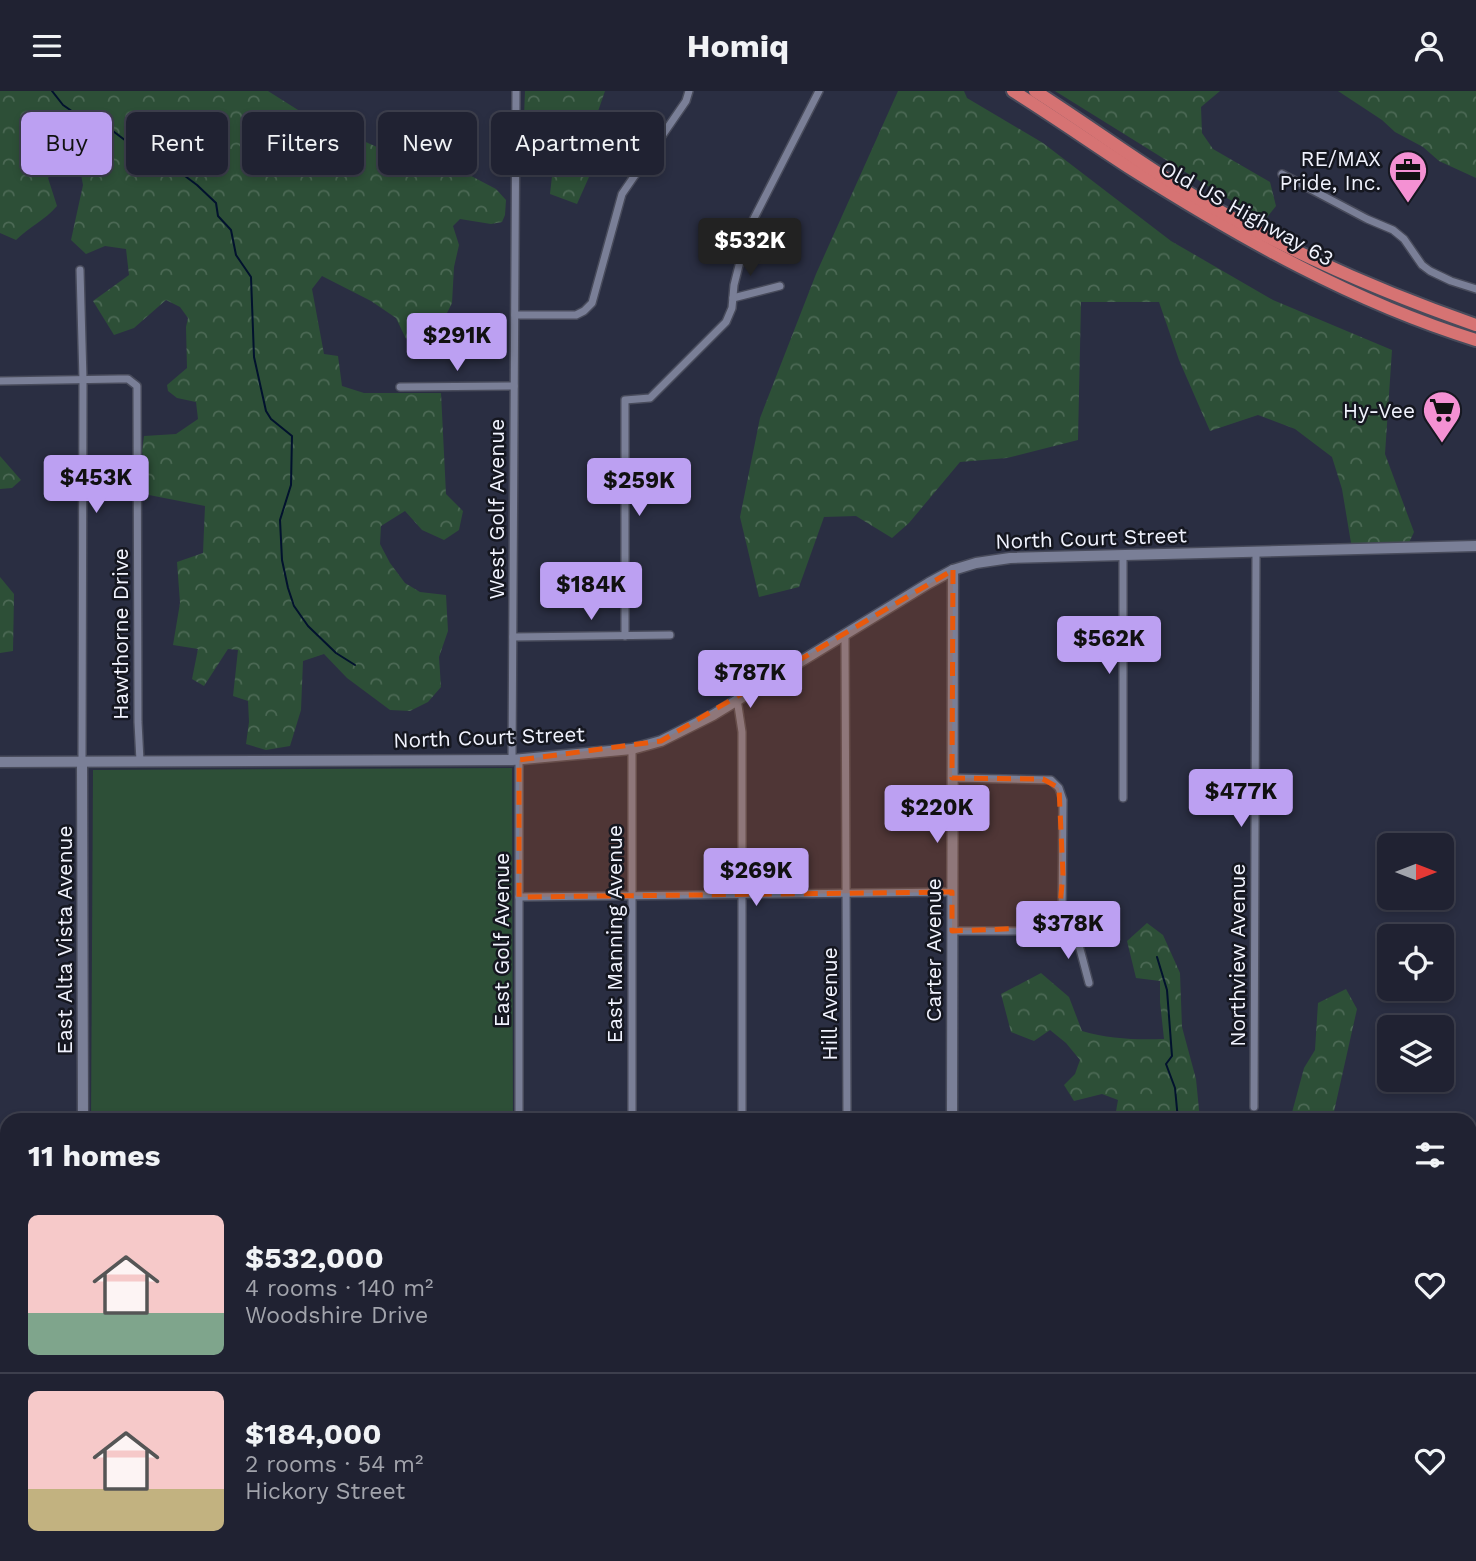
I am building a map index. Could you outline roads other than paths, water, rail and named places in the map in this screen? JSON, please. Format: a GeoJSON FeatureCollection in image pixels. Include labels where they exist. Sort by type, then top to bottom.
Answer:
{"type":"FeatureCollection","features":[{"type":"Feature","properties":{"kind":"highway","name":"Old US Highway 63"},"geometry":{"type":"LineString","coordinates":[[1013,91],[1191,206],[1300,267],[1370,301],[1476,339]]}},
{"type":"Feature","properties":{"kind":"highway"},"geometry":{"type":"LineString","coordinates":[[1035,91],[1206,203],[1255,231],[1411,303],[1476,325]]}},
{"type":"Feature","properties":{"kind":"main road","name":"North Court Street"},"geometry":{"type":"LineString","coordinates":[[0,762],[516,760],[632,749],[674,736],[953,571],[991,560],[1476,546]]}},
{"type":"Feature","properties":{"kind":"main road","name":"Carter Avenue"},"geometry":{"type":"LineString","coordinates":[[952,1113],[953,571]]}},
{"type":"Feature","properties":{"kind":"main road","name":"East Alta Vista Avenue"},"geometry":{"type":"LineString","coordinates":[[82,761],[83,1113]]}},
{"type":"Feature","properties":{"kind":"street","name":"West Golf Avenue"},"geometry":{"type":"LineString","coordinates":[[516,91],[513,637],[516,760]]}},
{"type":"Feature","properties":{"kind":"street"},"geometry":{"type":"LineString","coordinates":[[514,315],[576,315],[592,303],[622,194],[686,101],[689,91]]}},
{"type":"Feature","properties":{"kind":"street"},"geometry":{"type":"LineString","coordinates":[[625,636],[625,400],[650,398],[726,322],[732,308],[748,230],[819,91]]}},
{"type":"Feature","properties":{"kind":"street"},"geometry":{"type":"LineString","coordinates":[[1282,174],[1314,193],[1392,230],[1404,239],[1422,265],[1430,271],[1476,289]]}},
{"type":"Feature","properties":{"kind":"street"},"geometry":{"type":"LineString","coordinates":[[80,270],[83,380],[82,761]]}},
{"type":"Feature","properties":{"kind":"street"},"geometry":{"type":"LineString","coordinates":[[733,298],[780,286]]}},
{"type":"Feature","properties":{"kind":"street","name":"Hawthorne Drive"},"geometry":{"type":"LineString","coordinates":[[83,380],[128,379],[137,386],[140,761]]}},
{"type":"Feature","properties":{"kind":"street"},"geometry":{"type":"LineString","coordinates":[[0,381],[83,380]]}},
{"type":"Feature","properties":{"kind":"street"},"geometry":{"type":"LineString","coordinates":[[400,387],[514,386]]}},
{"type":"Feature","properties":{"kind":"street","name":"Northview Avenue"},"geometry":{"type":"LineString","coordinates":[[1254,1107],[1256,552]]}},
{"type":"Feature","properties":{"kind":"street"},"geometry":{"type":"LineString","coordinates":[[1122,798],[1123,555]]}},
{"type":"Feature","properties":{"kind":"street"},"geometry":{"type":"LineString","coordinates":[[513,637],[670,635]]}},
{"type":"Feature","properties":{"kind":"street","name":"Hill Avenue"},"geometry":{"type":"LineString","coordinates":[[845,636],[847,1113]]}},
{"type":"Feature","properties":{"kind":"street"},"geometry":{"type":"LineString","coordinates":[[737,699],[742,732],[742,1113]]}},
{"type":"Feature","properties":{"kind":"street","name":"East Manning Avenue"},"geometry":{"type":"LineString","coordinates":[[632,749],[632,1113]]}},
{"type":"Feature","properties":{"kind":"street","name":"East Golf Avenue"},"geometry":{"type":"LineString","coordinates":[[516,760],[519,1113]]}},
{"type":"Feature","properties":{"kind":"street"},"geometry":{"type":"LineString","coordinates":[[952,778],[1043,779],[1051,781],[1059,788],[1062,800],[1063,874],[1062,918],[1058,927]]}},
{"type":"Feature","properties":{"kind":"street"},"geometry":{"type":"LineString","coordinates":[[519,897],[952,892]]}},
{"type":"Feature","properties":{"kind":"street"},"geometry":{"type":"LineString","coordinates":[[952,931],[1070,928],[1076,934],[1089,983]]}},
{"type":"Feature","properties":{"kind":"waterway"},"geometry":{"type":"LineString","coordinates":[[52,91],[63,105],[79,116],[101,122],[134,147],[173,167],[197,185],[216,203],[218,216],[231,230],[236,255],[251,277],[254,357],[266,411],[271,419],[292,436],[291,485],[280,520],[282,560],[288,588],[294,606],[308,626],[336,653],[355,665]]}},
{"type":"Feature","properties":{"kind":"waterway"},"geometry":{"type":"LineString","coordinates":[[1157,957],[1167,990],[1172,1056],[1166,1064],[1175,1088],[1177,1113]]}},
{"type":"Feature","properties":{"kind":"place","name":"RE/MAX Pride, Inc."},"geometry":{"type":"Point","coordinates":[1408,204]}},
{"type":"Feature","properties":{"kind":"place","name":"Hy-Vee"},"geometry":{"type":"Point","coordinates":[1442,444]}}]}
